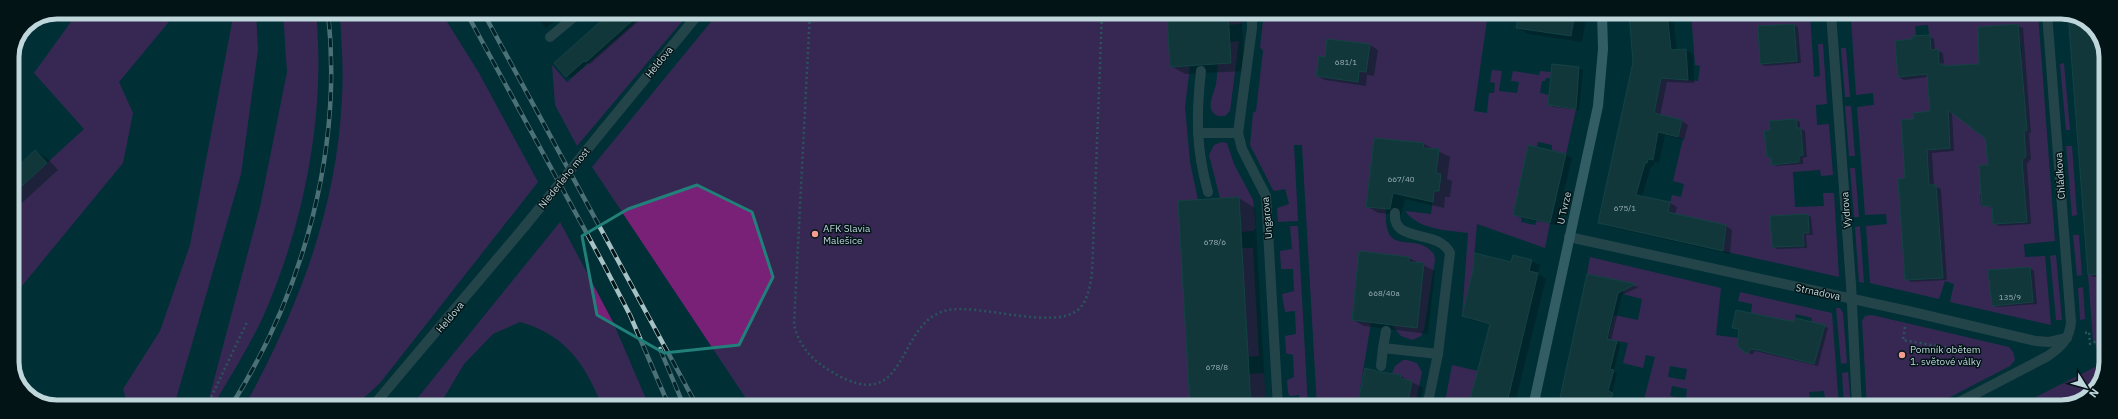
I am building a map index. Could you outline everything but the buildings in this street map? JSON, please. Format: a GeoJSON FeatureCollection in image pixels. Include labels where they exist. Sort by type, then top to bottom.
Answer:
{"type":"FeatureCollection","features":[{"type":"Feature","properties":{"kind":"main road","name":"U Tvrze"},"geometry":{"type":"LineString","coordinates":[[1534,400],[1598,106],[1604,49],[1602,19]]}},
{"type":"Feature","properties":{"kind":"street"},"geometry":{"type":"LineString","coordinates":[[550,37],[572,19]]}},
{"type":"Feature","properties":{"kind":"street","name":"Heldova"},"geometry":{"type":"LineString","coordinates":[[603,130],[694,19]]}},
{"type":"Feature","properties":{"kind":"street","name":"Ungarova"},"geometry":{"type":"LineString","coordinates":[[1252,19],[1238,133],[1242,150],[1266,196],[1278,400]]}},
{"type":"Feature","properties":{"kind":"street","name":"Vydrova"},"geometry":{"type":"LineString","coordinates":[[1831,19],[1852,299],[1858,400]]}},
{"type":"Feature","properties":{"kind":"street","name":"Chládkova"},"geometry":{"type":"LineString","coordinates":[[2047,19],[2071,322],[2067,338]]}},
{"type":"Feature","properties":{"kind":"street"},"geometry":{"type":"LineString","coordinates":[[1202,71],[1197,108],[1198,133],[1200,162],[1208,192]]}},
{"type":"Feature","properties":{"kind":"street","name":"Niederleho most"},"geometry":{"type":"LineString","coordinates":[[525,226],[603,130]]}},
{"type":"Feature","properties":{"kind":"street"},"geometry":{"type":"LineString","coordinates":[[1198,133],[1238,133]]}},
{"type":"Feature","properties":{"kind":"street"},"geometry":{"type":"LineString","coordinates":[[1395,213],[1394,220],[1398,227],[1408,234],[1438,240],[1450,253],[1438,354],[1428,400]]}},
{"type":"Feature","properties":{"kind":"street","name":"Heldova"},"geometry":{"type":"LineString","coordinates":[[378,400],[525,226]]}},
{"type":"Feature","properties":{"kind":"street","name":"Strnadova"},"geometry":{"type":"LineString","coordinates":[[1570,237],[1908,311],[2036,341],[2049,342],[2067,338]]}},
{"type":"Feature","properties":{"kind":"street"},"geometry":{"type":"LineString","coordinates":[[1381,366],[1386,331]]}},
{"type":"Feature","properties":{"kind":"street"},"geometry":{"type":"LineString","coordinates":[[1963,400],[2048,356],[2058,349],[2067,338]]}},
{"type":"Feature","properties":{"kind":"street"},"geometry":{"type":"LineString","coordinates":[[1383,348],[1438,354]]}},
{"type":"Feature","properties":{"kind":"path"},"geometry":{"type":"LineString","coordinates":[[810,19],[794,324],[797,336],[804,349],[817,362],[850,382],[866,386],[880,384],[890,378],[918,333],[926,322],[936,314],[963,309],[1032,317],[1065,317],[1072,314],[1085,301],[1092,273],[1102,19]]}},
{"type":"Feature","properties":{"kind":"path"},"geometry":{"type":"LineString","coordinates":[[1908,311],[1903,340],[1960,350]]}},
{"type":"Feature","properties":{"kind":"path"},"geometry":{"type":"LineString","coordinates":[[210,400],[247,322]]}},
{"type":"Feature","properties":{"kind":"path"},"geometry":{"type":"LineString","coordinates":[[2089,332],[2090,344],[2099,340]]}},
{"type":"Feature","properties":{"kind":"highlighted area"},"geometry":{"type":"Polygon","coordinates":[[[697,185],[752,212],[773,277],[739,345],[664,353],[597,315],[582,236],[628,209],[697,185]]]}},
{"type":"Feature","properties":{"kind":"shaded area"},"geometry":{"type":"Polygon","coordinates":[[[73,19],[171,19],[119,82],[133,113],[123,163],[19,289],[19,189],[84,129],[34,73],[73,19]]]}},
{"type":"Feature","properties":{"kind":"shaded area"},"geometry":{"type":"Polygon","coordinates":[[[233,19],[256,19],[258,50],[241,174],[176,400],[126,400],[123,389],[160,331],[190,245],[233,19]]]}},
{"type":"Feature","properties":{"kind":"shaded area"},"geometry":{"type":"Polygon","coordinates":[[[283,19],[316,19],[318,90],[314,130],[300,208],[290,246],[277,283],[257,330],[217,400],[209,400],[260,207],[287,72],[283,19]]]}},
{"type":"Feature","properties":{"kind":"shaded area"},"geometry":{"type":"Polygon","coordinates":[[[340,19],[445,19],[479,73],[538,182],[380,383],[362,400],[248,400],[282,332],[298,295],[312,257],[323,219],[339,139],[343,65],[340,19]]]}},
{"type":"Feature","properties":{"kind":"shaded area"},"geometry":{"type":"Polygon","coordinates":[[[639,19],[684,19],[577,146],[555,105],[552,65],[567,82],[639,19]]]}},
{"type":"Feature","properties":{"kind":"shaded area"},"geometry":{"type":"Polygon","coordinates":[[[713,19],[1170,19],[1190,66],[1185,107],[1190,162],[1198,200],[1190,400],[747,400],[592,167],[713,19]]]}},
{"type":"Feature","properties":{"kind":"shaded area"},"geometry":{"type":"Polygon","coordinates":[[[1229,19],[1242,19],[1241,24],[1229,25],[1229,19]]]}},
{"type":"Feature","properties":{"kind":"shaded area"},"geometry":{"type":"Polygon","coordinates":[[[1263,19],[1487,19],[1474,111],[1487,113],[1489,93],[1494,93],[1495,83],[1490,82],[1492,70],[1502,71],[1499,91],[1517,93],[1519,82],[1511,81],[1513,71],[1539,75],[1540,71],[1551,72],[1550,78],[1546,78],[1545,81],[1542,81],[1540,93],[1549,95],[1548,105],[1576,109],[1566,154],[1552,150],[1552,145],[1538,142],[1537,147],[1528,146],[1513,215],[1522,216],[1521,222],[1535,225],[1537,220],[1550,223],[1545,248],[1477,224],[1473,270],[1462,316],[1468,233],[1426,226],[1411,217],[1405,211],[1431,214],[1434,191],[1439,191],[1436,173],[1439,149],[1423,148],[1424,143],[1374,138],[1366,206],[1386,209],[1386,225],[1390,234],[1395,239],[1402,242],[1418,244],[1426,247],[1434,254],[1435,260],[1424,329],[1421,336],[1412,340],[1401,336],[1392,325],[1417,327],[1424,263],[1409,262],[1409,257],[1359,252],[1352,320],[1371,323],[1358,400],[1317,400],[1302,145],[1294,145],[1298,221],[1278,222],[1277,208],[1289,204],[1285,189],[1273,190],[1250,145],[1253,113],[1256,111],[1263,51],[1260,47],[1263,19]]]}},
{"type":"Feature","properties":{"kind":"shaded area"},"geometry":{"type":"Polygon","coordinates":[[[1691,19],[1810,19],[1814,77],[1820,76],[1818,44],[1823,44],[1827,104],[1816,105],[1817,125],[1829,124],[1833,175],[1821,176],[1820,170],[1793,172],[1795,207],[1824,206],[1823,193],[1834,193],[1839,277],[1723,251],[1726,225],[1684,242],[1662,237],[1672,195],[1681,197],[1684,184],[1673,181],[1683,139],[1678,137],[1682,120],[1652,113],[1661,78],[1698,81],[1700,66],[1695,65],[1691,19]],[[1794,24],[1758,27],[1760,64],[1797,61],[1794,24]],[[1796,119],[1769,121],[1770,130],[1764,131],[1767,157],[1771,157],[1771,165],[1799,162],[1799,156],[1803,155],[1801,128],[1797,128],[1796,119]],[[1808,214],[1771,216],[1772,247],[1803,246],[1803,233],[1809,233],[1808,214]]]}},
{"type":"Feature","properties":{"kind":"shaded area"},"geometry":{"type":"Polygon","coordinates":[[[1851,19],[2038,19],[2055,241],[2024,244],[2025,257],[2045,256],[2051,325],[1950,302],[1954,284],[1945,281],[1939,299],[1870,283],[1866,226],[1887,224],[1886,214],[1865,215],[1857,107],[1874,105],[1873,93],[1856,95],[1851,19]],[[1928,25],[1915,26],[1916,36],[1912,36],[1912,39],[1895,41],[1897,61],[1902,61],[1903,77],[1927,74],[1929,98],[1947,97],[1965,76],[1964,65],[1944,66],[1939,64],[1938,49],[1931,50],[1928,25]],[[2018,25],[1978,27],[1979,57],[2022,54],[2018,25]],[[2022,69],[1973,104],[1974,130],[1979,134],[2027,130],[2022,69]],[[1913,113],[1914,119],[1901,120],[1904,152],[1940,149],[1943,137],[1944,149],[1950,148],[1949,136],[1913,113]],[[1986,150],[1988,165],[1980,165],[1981,175],[2022,162],[2022,158],[2026,156],[2024,152],[1986,150]],[[1929,177],[1898,179],[1900,209],[1938,207],[1936,186],[1929,186],[1929,177]],[[2024,191],[1980,195],[1981,206],[1992,206],[1993,224],[2027,221],[2024,191]],[[1989,270],[1992,306],[2033,302],[2031,272],[1989,270]]]}},
{"type":"Feature","properties":{"kind":"shaded area"},"geometry":{"type":"Polygon","coordinates":[[[1239,41],[1230,111],[1225,116],[1218,116],[1212,110],[1211,102],[1216,84],[1218,64],[1231,63],[1230,42],[1239,41]]]}},
{"type":"Feature","properties":{"kind":"shaded area"},"geometry":{"type":"Polygon","coordinates":[[[2097,45],[2099,60],[2072,62],[2071,48],[2097,45]]]}},
{"type":"Feature","properties":{"kind":"shaded area"},"geometry":{"type":"Polygon","coordinates":[[[1841,48],[1846,48],[1850,97],[1845,97],[1841,48]]]}},
{"type":"Feature","properties":{"kind":"shaded area"},"geometry":{"type":"Polygon","coordinates":[[[2064,63],[2070,130],[2066,130],[2060,64],[2064,63]]]}},
{"type":"Feature","properties":{"kind":"shaded area"},"geometry":{"type":"Polygon","coordinates":[[[1845,106],[1851,106],[1855,156],[1849,156],[1845,106]]]}},
{"type":"Feature","properties":{"kind":"shaded area"},"geometry":{"type":"Polygon","coordinates":[[[1221,142],[1227,143],[1234,164],[1253,200],[1256,228],[1253,231],[1241,232],[1220,198],[1209,155],[1214,145],[1221,142]]]}},
{"type":"Feature","properties":{"kind":"shaded area"},"geometry":{"type":"Polygon","coordinates":[[[2066,146],[2072,146],[2077,215],[2072,216],[2066,146]]]}},
{"type":"Feature","properties":{"kind":"shaded area"},"geometry":{"type":"Polygon","coordinates":[[[1850,168],[1855,168],[1859,217],[1854,217],[1850,168]]]}},
{"type":"Feature","properties":{"kind":"shaded area"},"geometry":{"type":"Polygon","coordinates":[[[560,222],[613,322],[646,400],[599,400],[581,364],[562,343],[536,328],[520,322],[493,334],[464,364],[443,400],[416,400],[560,222]]]}},
{"type":"Feature","properties":{"kind":"shaded area"},"geometry":{"type":"Polygon","coordinates":[[[1290,226],[1298,226],[1308,400],[1299,400],[1299,395],[1290,396],[1288,393],[1287,380],[1294,377],[1293,355],[1286,353],[1285,336],[1296,334],[1295,311],[1285,312],[1282,294],[1294,291],[1293,269],[1281,269],[1280,251],[1292,249],[1290,226]]]}},
{"type":"Feature","properties":{"kind":"shaded area"},"geometry":{"type":"Polygon","coordinates":[[[1860,226],[1864,283],[1859,282],[1855,227],[1860,226]]]}},
{"type":"Feature","properties":{"kind":"shaded area"},"geometry":{"type":"Polygon","coordinates":[[[2073,235],[2079,235],[2082,275],[2077,276],[2073,235]]]}},
{"type":"Feature","properties":{"kind":"shaded area"},"geometry":{"type":"Polygon","coordinates":[[[1242,248],[1253,248],[1259,356],[1248,357],[1242,248]]]}},
{"type":"Feature","properties":{"kind":"shaded area"},"geometry":{"type":"Polygon","coordinates":[[[2056,255],[2062,320],[2056,320],[2050,256],[2056,255]]]}},
{"type":"Feature","properties":{"kind":"shaded area"},"geometry":{"type":"Polygon","coordinates":[[[1590,257],[1721,288],[1716,335],[1738,338],[1737,346],[1743,347],[1746,352],[1751,349],[1758,351],[1765,316],[1751,313],[1752,304],[1738,301],[1740,292],[1832,313],[1838,400],[1825,400],[1824,391],[1809,392],[1810,399],[1802,400],[1644,400],[1655,357],[1646,355],[1643,368],[1623,363],[1628,343],[1608,339],[1614,315],[1638,320],[1642,299],[1623,294],[1623,291],[1626,288],[1623,281],[1587,274],[1590,257]],[[1796,314],[1793,325],[1775,354],[1814,364],[1825,325],[1811,322],[1812,318],[1796,314]],[[1670,366],[1668,377],[1685,380],[1687,369],[1670,366]],[[1672,386],[1670,396],[1686,399],[1687,389],[1672,386]]]}},
{"type":"Feature","properties":{"kind":"shaded area"},"geometry":{"type":"Polygon","coordinates":[[[2099,274],[2098,350],[2093,340],[2088,275],[2099,274]]]}},
{"type":"Feature","properties":{"kind":"shaded area"},"geometry":{"type":"Polygon","coordinates":[[[2083,287],[2085,319],[2080,320],[2078,288],[2083,287]]]}},
{"type":"Feature","properties":{"kind":"shaded area"},"geometry":{"type":"Polygon","coordinates":[[[1836,308],[1840,308],[1843,313],[1847,363],[1841,364],[1836,308]]]}},
{"type":"Feature","properties":{"kind":"shaded area"},"geometry":{"type":"Polygon","coordinates":[[[1872,315],[2009,347],[2013,352],[2015,360],[2010,366],[1944,400],[1867,400],[1862,321],[1865,316],[1872,315]]]}},
{"type":"Feature","properties":{"kind":"shaded area"},"geometry":{"type":"Polygon","coordinates":[[[1403,360],[1417,363],[1422,372],[1416,400],[1408,400],[1412,381],[1400,378],[1401,375],[1392,373],[1395,366],[1403,360]]]}},
{"type":"Feature","properties":{"kind":"shaded area"},"geometry":{"type":"Polygon","coordinates":[[[1452,365],[1513,379],[1510,393],[1474,384],[1470,400],[1445,400],[1452,365]]]}},
{"type":"Feature","properties":{"kind":"shaded area"},"geometry":{"type":"Polygon","coordinates":[[[2099,365],[2093,383],[2080,395],[2066,400],[2030,400],[2099,365]]]}},
{"type":"Feature","properties":{"kind":"shaded area"},"geometry":{"type":"Polygon","coordinates":[[[1848,372],[1850,400],[1844,400],[1842,373],[1848,372]]]}},
{"type":"Feature","properties":{"kind":"shaded area"},"geometry":{"type":"Polygon","coordinates":[[[1264,373],[1266,400],[1251,400],[1249,374],[1264,373]]]}},
{"type":"Feature","properties":{"kind":"railway"},"geometry":{"type":"LineString","coordinates":[[235,400],[257,362],[279,315],[298,267],[312,217],[323,167],[329,115],[331,64],[328,19]]}},
{"type":"Feature","properties":{"kind":"railway"},"geometry":{"type":"LineString","coordinates":[[470,19],[630,315],[666,400]]}},
{"type":"Feature","properties":{"kind":"railway"},"geometry":{"type":"LineString","coordinates":[[487,19],[694,400]]}},
{"type":"Feature","properties":{"kind":"railway"},"geometry":{"type":"LineString","coordinates":[[660,349],[681,400]]}},
{"type":"Feature","properties":{"kind":"place","name":"AFK Slavia Malešice"},"geometry":{"type":"Point","coordinates":[815,234]}},
{"type":"Feature","properties":{"kind":"place","name":"Pomník obětem 1. světové války"},"geometry":{"type":"Point","coordinates":[1902,355]}}]}
